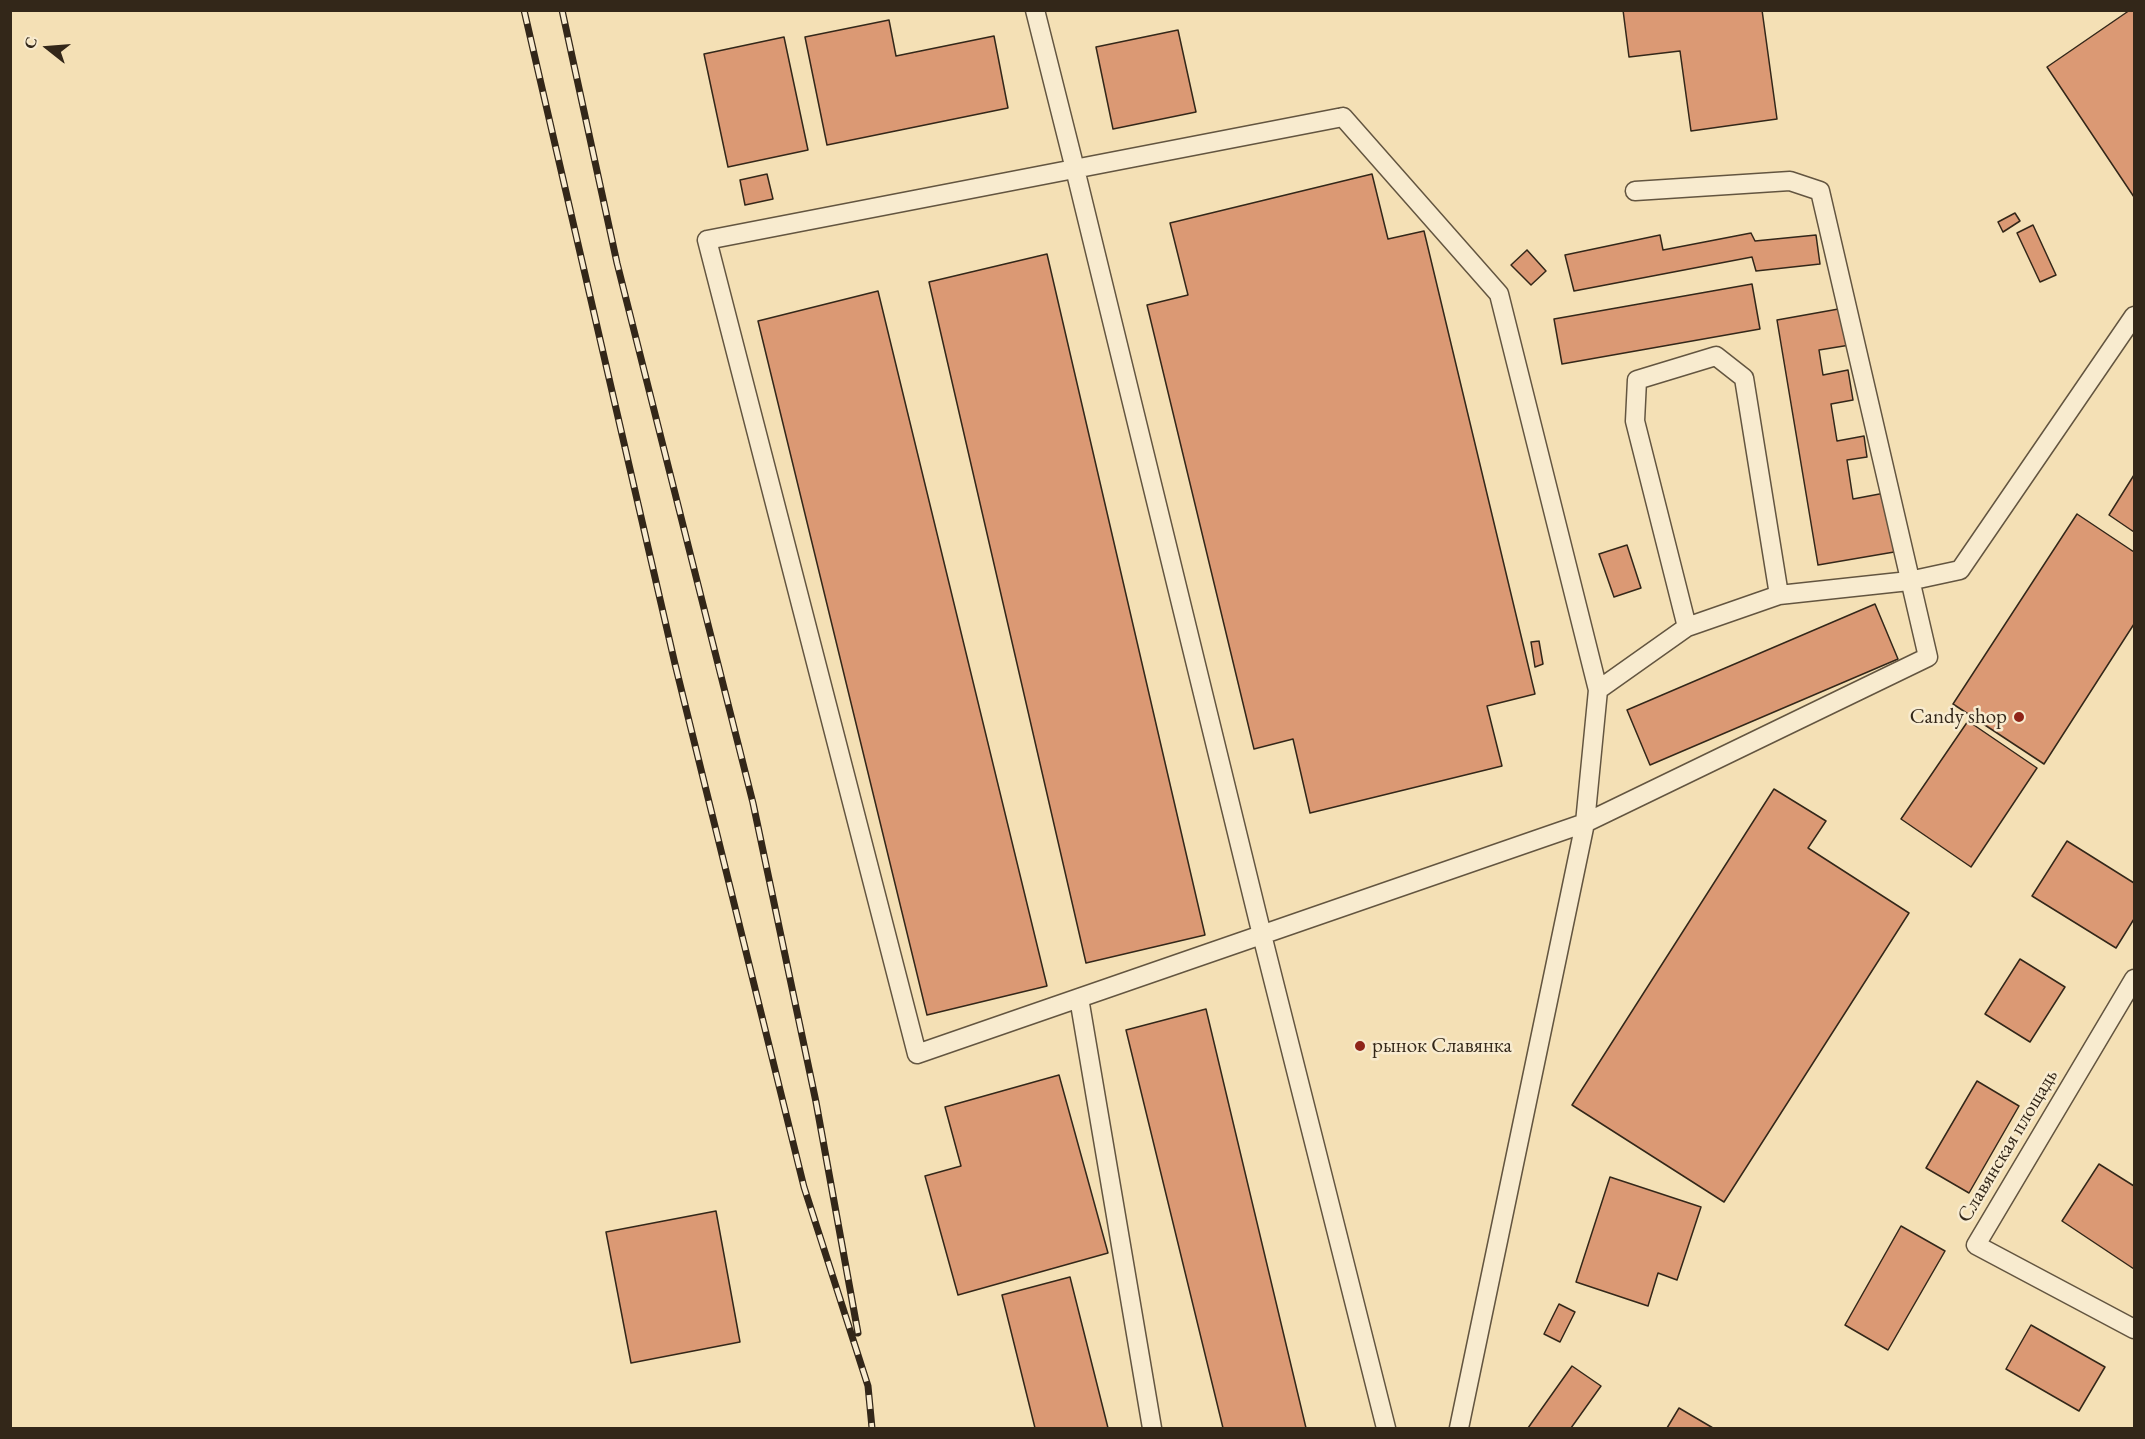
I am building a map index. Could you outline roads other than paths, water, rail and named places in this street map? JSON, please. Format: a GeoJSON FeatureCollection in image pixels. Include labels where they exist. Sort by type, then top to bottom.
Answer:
{"type":"FeatureCollection","features":[{"type":"Feature","properties":{"kind":"lane"},"geometry":{"type":"LineString","coordinates":[[1035,10],[1262,935],[1386,1428]]}},
{"type":"Feature","properties":{"kind":"lane"},"geometry":{"type":"LineString","coordinates":[[1460,1428],[1584,823],[1598,690],[1499,294],[1343,117],[708,240],[917,1054],[1584,823],[1928,657],[1820,191],[1790,182],[1635,191]]}},
{"type":"Feature","properties":{"kind":"lane"},"geometry":{"type":"LineString","coordinates":[[1598,690],[1687,627],[1779,595],[1909,581],[1960,570],[2134,316]]}},
{"type":"Feature","properties":{"kind":"lane"},"geometry":{"type":"LineString","coordinates":[[1687,627],[1635,421],[1637,380],[1716,356],[1744,378],[1779,595]]}},
{"type":"Feature","properties":{"kind":"lane","name":"Славянская площадь"},"geometry":{"type":"LineString","coordinates":[[2134,979],[1976,1245],[2134,1329]]}},
{"type":"Feature","properties":{"kind":"lane"},"geometry":{"type":"LineString","coordinates":[[1078,998],[1152,1428]]}},
{"type":"Feature","properties":{"kind":"railway"},"geometry":{"type":"LineString","coordinates":[[524,10],[675,664],[804,1187],[868,1386],[872,1428]]}},
{"type":"Feature","properties":{"kind":"railway"},"geometry":{"type":"LineString","coordinates":[[562,10],[617,263],[753,803],[816,1102],[858,1333]]}},
{"type":"Feature","properties":{"kind":"place","name":"Candy shop"},"geometry":{"type":"Point","coordinates":[2019,717]}},
{"type":"Feature","properties":{"kind":"place","name":"рынок Славянка"},"geometry":{"type":"Point","coordinates":[1360,1046]}}]}
